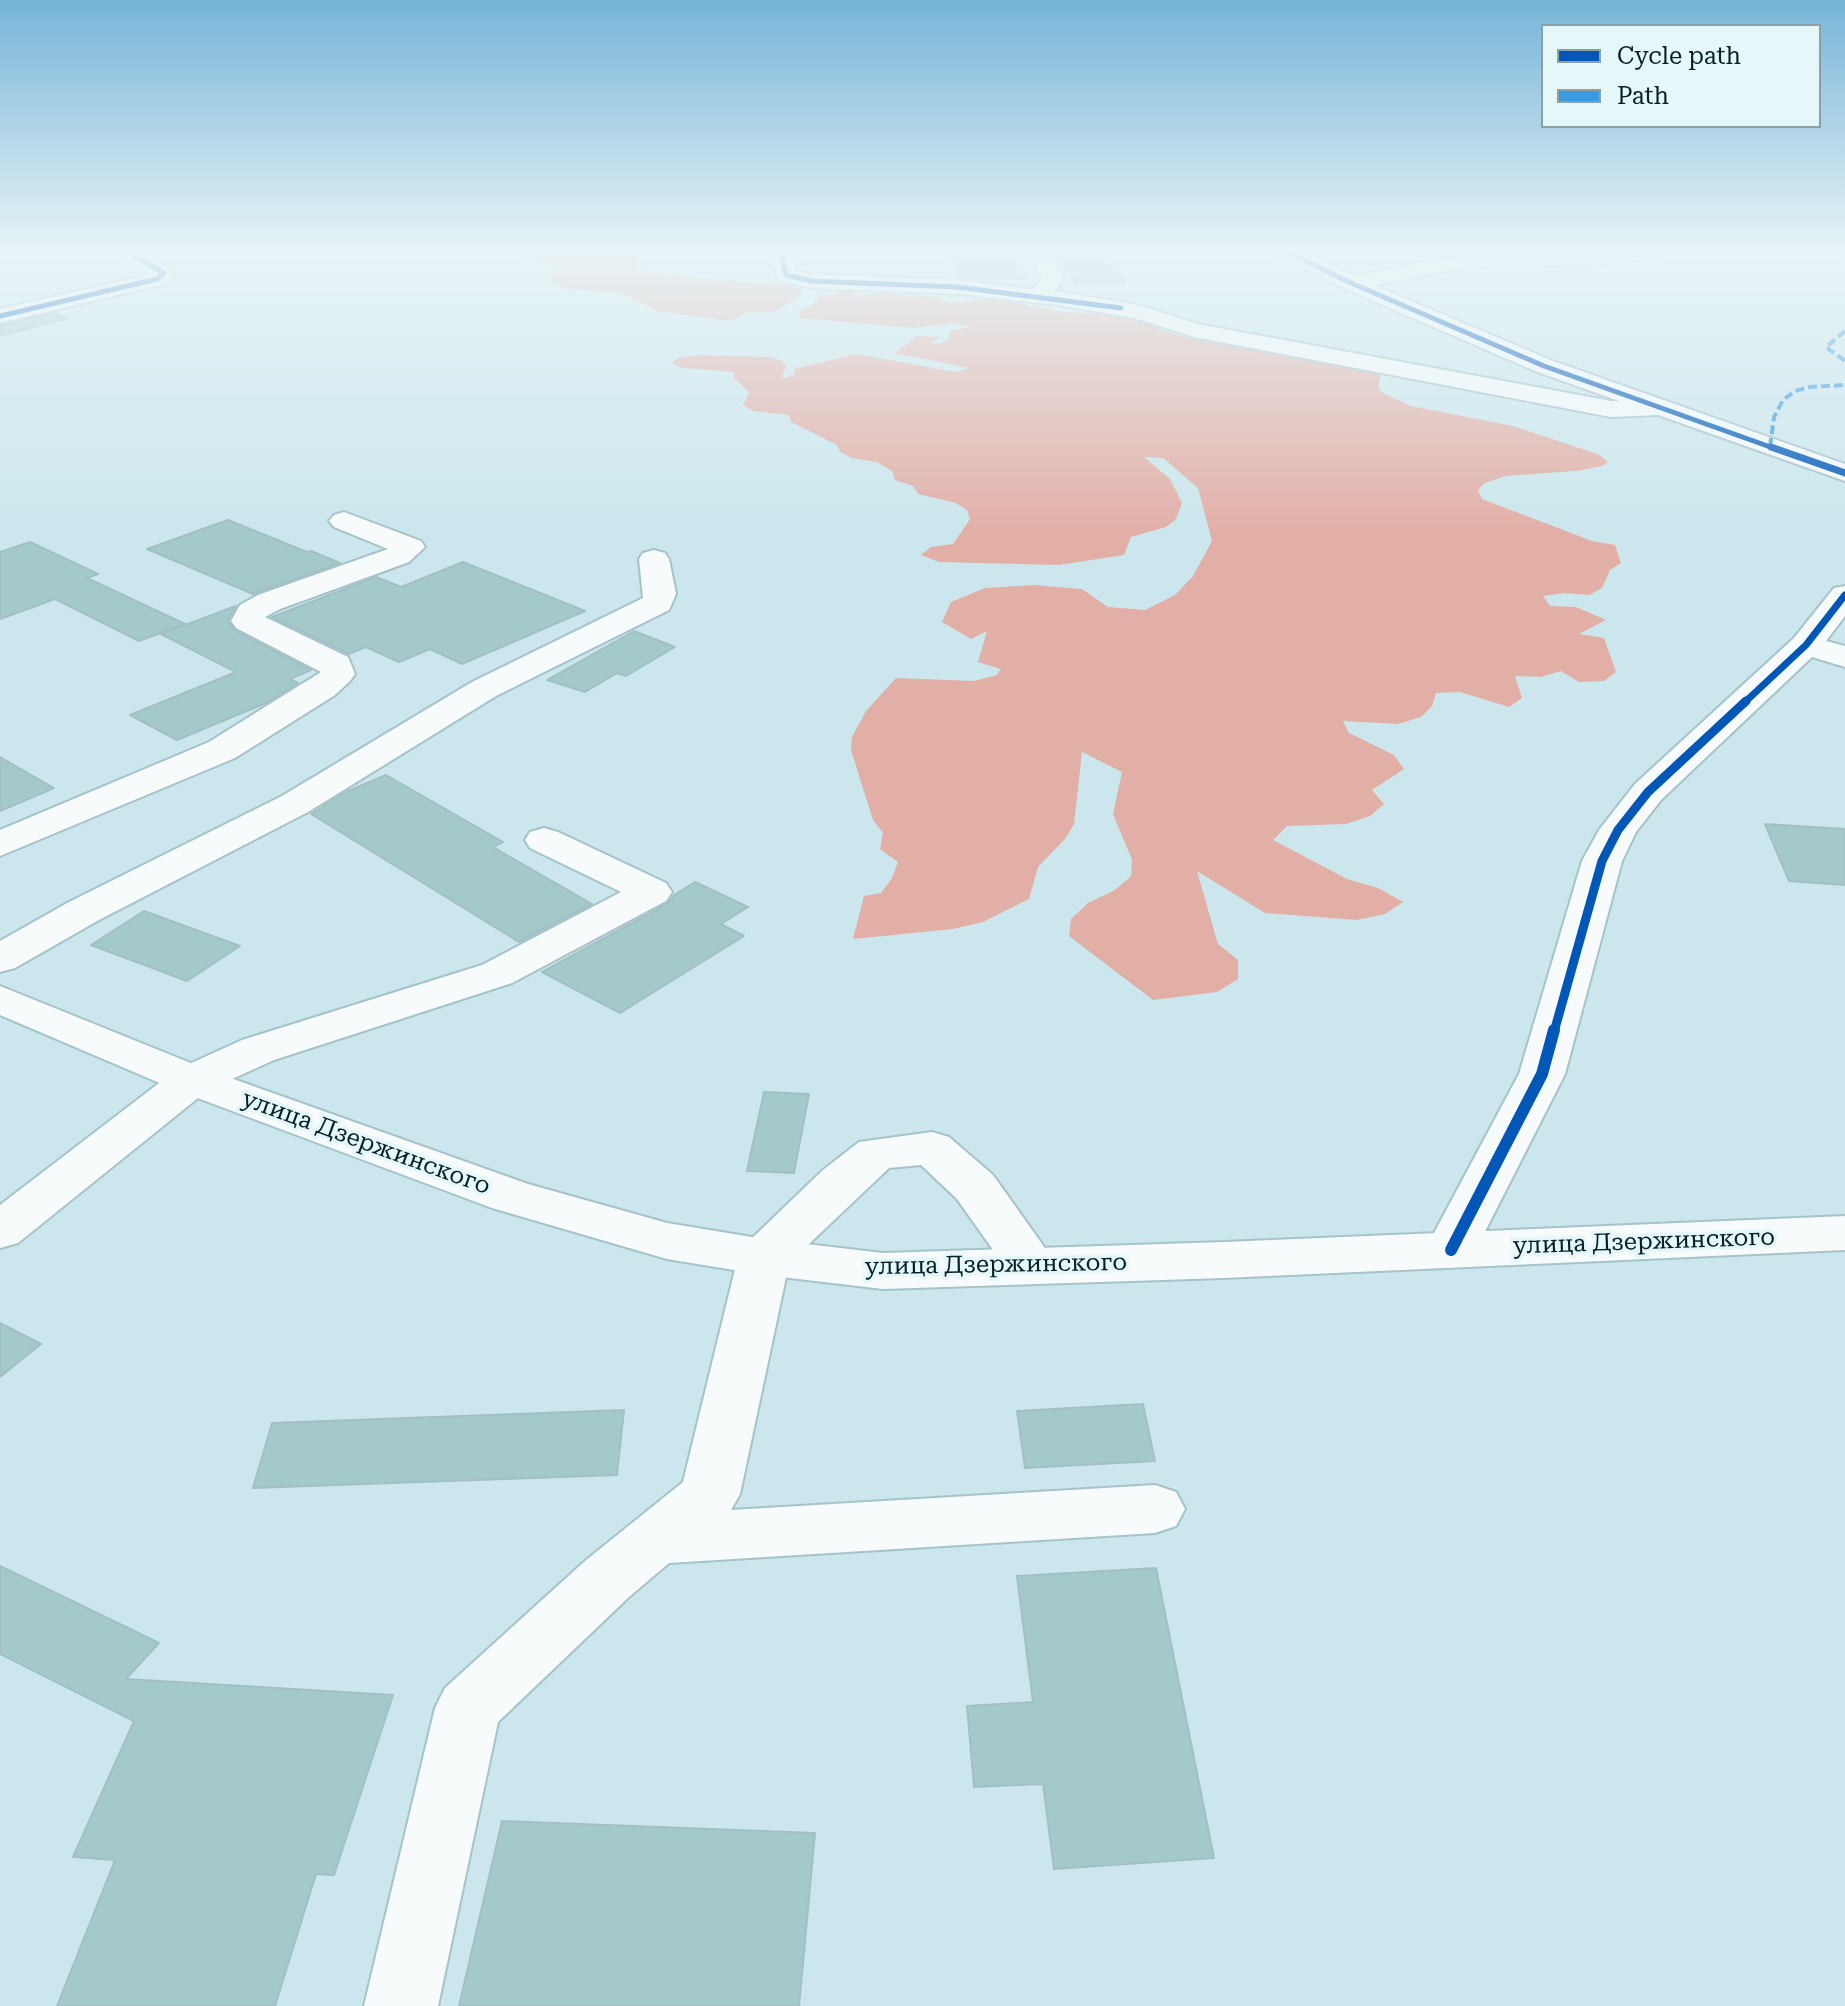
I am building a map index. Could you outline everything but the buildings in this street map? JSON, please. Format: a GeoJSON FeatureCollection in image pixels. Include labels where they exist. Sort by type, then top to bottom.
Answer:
{"type":"FeatureCollection","features":[{"type":"Feature","properties":{"kind":"street"},"geometry":{"type":"LineString","coordinates":[[1268,345],[1611,409],[1655,408]]}},
{"type":"Feature","properties":{"kind":"street"},"geometry":{"type":"LineString","coordinates":[[1494,345],[1655,408],[1845,473]]}},
{"type":"Feature","properties":{"kind":"street"},"geometry":{"type":"LineString","coordinates":[[0,844],[222,750],[323,688],[338,674],[336,664],[247,621],[251,612],[269,602],[398,556],[410,547],[344,521]]}},
{"type":"Feature","properties":{"kind":"street"},"geometry":{"type":"LineString","coordinates":[[0,959],[84,911],[295,804],[484,689],[658,603],[660,594],[654,559]]}},
{"type":"Feature","properties":{"kind":"street"},"geometry":{"type":"LineString","coordinates":[[1451,1250],[1542,1074],[1602,861],[1618,830],[1648,792],[1806,645],[1845,595]]}},
{"type":"Feature","properties":{"kind":"street"},"geometry":{"type":"LineString","coordinates":[[1806,645],[1845,657]]}},
{"type":"Feature","properties":{"kind":"street"},"geometry":{"type":"LineString","coordinates":[[0,1231],[192,1080],[258,1050],[497,974],[652,892],[544,840]]}},
{"type":"Feature","properties":{"kind":"street","name":"улица Дзержинского"},"geometry":{"type":"LineString","coordinates":[[0,999],[192,1080],[573,1216],[667,1241],[764,1257],[883,1271],[1845,1233]]}},
{"type":"Feature","properties":{"kind":"street"},"geometry":{"type":"LineString","coordinates":[[401,2006],[468,1708],[607,1579],[710,1494],[764,1257],[841,1182],[876,1153],[932,1148],[975,1187],[1031,1265]]}},
{"type":"Feature","properties":{"kind":"street"},"geometry":{"type":"LineString","coordinates":[[656,1539],[1155,1509]]}},
{"type":"Feature","properties":{"kind":"shaded area"},"geometry":{"type":"Polygon","coordinates":[[[906,345],[1223,345],[1377,371],[1381,376],[1378,387],[1381,392],[1411,406],[1513,426],[1600,455],[1608,462],[1602,466],[1505,476],[1485,483],[1478,490],[1482,499],[1592,541],[1615,545],[1621,563],[1610,570],[1602,588],[1589,595],[1565,593],[1543,596],[1550,606],[1576,607],[1606,620],[1579,634],[1604,638],[1616,672],[1604,681],[1579,682],[1561,671],[1541,677],[1515,676],[1522,698],[1509,707],[1460,692],[1436,693],[1432,706],[1421,717],[1398,724],[1343,721],[1349,733],[1394,755],[1404,769],[1372,790],[1384,804],[1370,816],[1346,824],[1287,826],[1273,840],[1347,879],[1378,888],[1403,902],[1385,914],[1357,920],[1265,913],[1197,871],[1218,944],[1238,960],[1238,979],[1217,992],[1153,1000],[1069,936],[1071,919],[1088,903],[1115,890],[1131,876],[1132,860],[1113,814],[1122,772],[1082,752],[1074,824],[1065,839],[1038,867],[1029,899],[983,922],[953,929],[853,939],[864,896],[881,893],[892,878],[898,862],[880,849],[883,833],[873,820],[851,750],[852,737],[866,711],[896,678],[974,681],[997,675],[1001,669],[978,662],[987,631],[971,639],[942,622],[951,602],[985,588],[1034,585],[1082,589],[1108,607],[1145,610],[1175,595],[1193,576],[1212,541],[1198,488],[1163,458],[1144,457],[1170,479],[1182,503],[1176,519],[1166,527],[1131,537],[1124,555],[1059,565],[939,562],[921,555],[931,547],[953,544],[970,519],[967,510],[956,503],[918,494],[913,486],[895,480],[892,471],[877,462],[852,458],[840,452],[837,445],[791,422],[789,415],[753,411],[743,405],[749,392],[734,378],[734,372],[682,368],[671,363],[678,358],[695,355],[769,357],[782,361],[786,367],[781,379],[794,375],[795,369],[856,354],[956,372],[969,368],[895,353],[906,345]]]}},
{"type":"Feature","properties":{"kind":"marked path"},"geometry":{"type":"LineString","coordinates":[[1829,345],[1826,347],[1845,361]]}},
{"type":"Feature","properties":{"kind":"marked path"},"geometry":{"type":"LineString","coordinates":[[1770,447],[1774,417],[1783,400],[1795,391],[1810,387],[1845,385]]}},
{"type":"Feature","properties":{"kind":"cycle path"},"geometry":{"type":"LineString","coordinates":[[1494,345],[1544,366],[1845,473]]}},
{"type":"Feature","properties":{"kind":"cycle path"},"geometry":{"type":"LineString","coordinates":[[1451,1250],[1542,1074],[1602,861],[1618,830],[1648,792],[1806,645],[1845,595]]}}]}
